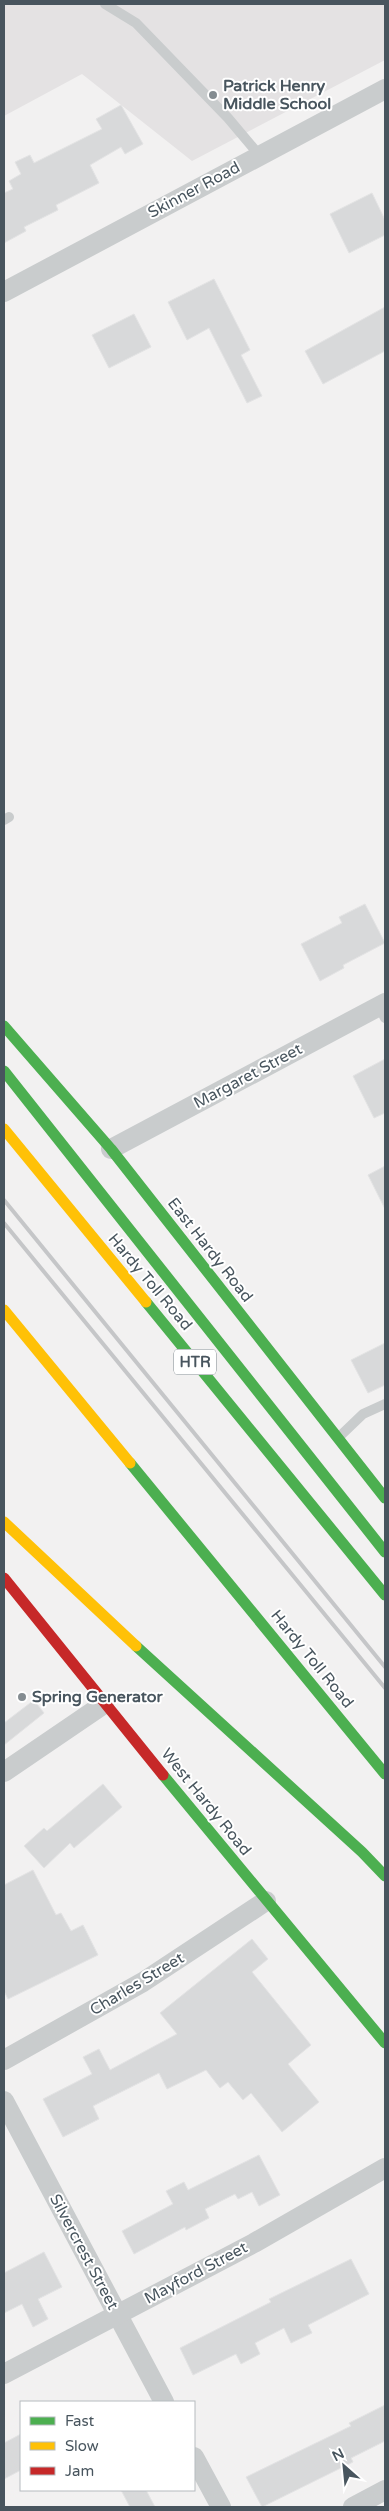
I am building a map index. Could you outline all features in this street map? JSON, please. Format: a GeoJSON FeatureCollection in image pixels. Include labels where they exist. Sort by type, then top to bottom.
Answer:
{"type":"FeatureCollection","features":[{"type":"Feature","properties":{"kind":"main road","name":"East Hardy Road"},"geometry":{"type":"LineString","coordinates":[[4,1026],[111,1149],[385,1498]]}},
{"type":"Feature","properties":{"kind":"main road"},"geometry":{"type":"LineString","coordinates":[[4,1071],[385,1552]]}},
{"type":"Feature","properties":{"kind":"main road","name":"Hardy Toll Road"},"geometry":{"type":"LineString","coordinates":[[4,1129],[385,1595]]}},
{"type":"Feature","properties":{"kind":"main road","name":"Hardy Toll Road"},"geometry":{"type":"LineString","coordinates":[[4,1310],[385,1774]]}},
{"type":"Feature","properties":{"kind":"main road"},"geometry":{"type":"LineString","coordinates":[[4,1522],[225,1729],[362,1852],[385,1876]]}},
{"type":"Feature","properties":{"kind":"main road","name":"West Hardy Road"},"geometry":{"type":"LineString","coordinates":[[4,1578],[104,1704],[385,2043]]}},
{"type":"Feature","properties":{"kind":"street","name":"Skinner Road"},"geometry":{"type":"LineString","coordinates":[[4,292],[385,89]]}},
{"type":"Feature","properties":{"kind":"street","name":"Margaret Street"},"geometry":{"type":"LineString","coordinates":[[111,1149],[383,1009]]}},
{"type":"Feature","properties":{"kind":"street"},"geometry":{"type":"LineString","coordinates":[[4,1772],[104,1704]]}},
{"type":"Feature","properties":{"kind":"street","name":"Charles Street"},"geometry":{"type":"LineString","coordinates":[[4,2060],[143,1982],[266,1901]]}},
{"type":"Feature","properties":{"kind":"street","name":"Silvercrest Street"},"geometry":{"type":"LineString","coordinates":[[4,2101],[163,2401]]}},
{"type":"Feature","properties":{"kind":"street","name":"Mayford Street"},"geometry":{"type":"LineString","coordinates":[[4,2374],[254,2243],[385,2168]]}},
{"type":"Feature","properties":{"kind":"street"},"geometry":{"type":"LineString","coordinates":[[195,2459],[221,2507]]}},
{"type":"Feature","properties":{"kind":"street"},"geometry":{"type":"LineString","coordinates":[[353,2507],[385,2490]]}},
{"type":"Feature","properties":{"kind":"lane"},"geometry":{"type":"LineString","coordinates":[[106,4],[136,23],[228,118],[260,156]]}},
{"type":"Feature","properties":{"kind":"lane"},"geometry":{"type":"LineString","coordinates":[[338,1438],[363,1414],[385,1404]]}},
{"type":"Feature","properties":{"kind":"shaded area","name":"Patrick Henry Middle School"},"geometry":{"type":"Polygon","coordinates":[[[4,4],[385,4],[385,60],[192,161],[82,74],[4,116],[4,4]]]}},
{"type":"Feature","properties":{"kind":"building"},"geometry":{"type":"Polygon","coordinates":[[[121,105],[143,144],[125,154],[121,147],[90,165],[99,183],[56,205],[58,210],[24,227],[26,231],[4,243],[4,193],[13,189],[9,181],[21,174],[15,162],[30,155],[34,163],[102,129],[96,119],[121,105]]]}},
{"type":"Feature","properties":{"kind":"building"},"geometry":{"type":"Polygon","coordinates":[[[372,193],[385,220],[385,235],[349,253],[330,214],[372,193]]]}},
{"type":"Feature","properties":{"kind":"building"},"geometry":{"type":"Polygon","coordinates":[[[214,279],[250,350],[241,355],[262,396],[247,403],[209,328],[187,340],[168,302],[214,279]]]}},
{"type":"Feature","properties":{"kind":"building"},"geometry":{"type":"Polygon","coordinates":[[[385,307],[385,351],[323,384],[305,351],[385,307]]]}},
{"type":"Feature","properties":{"kind":"building"},"geometry":{"type":"Polygon","coordinates":[[[134,314],[151,347],[109,368],[92,335],[134,314]]]}},
{"type":"Feature","properties":{"kind":"building"},"geometry":{"type":"Polygon","coordinates":[[[365,904],[385,943],[343,965],[344,968],[320,981],[301,944],[342,923],[339,917],[365,904]]]}},
{"type":"Feature","properties":{"kind":"building"},"geometry":{"type":"Polygon","coordinates":[[[385,1059],[385,1113],[374,1118],[353,1076],[385,1059]]]}},
{"type":"Feature","properties":{"kind":"building"},"geometry":{"type":"Polygon","coordinates":[[[385,1166],[385,1209],[368,1175],[385,1166]]]}},
{"type":"Feature","properties":{"kind":"building"},"geometry":{"type":"Polygon","coordinates":[[[385,1343],[385,1385],[368,1393],[351,1360],[385,1343]]]}},
{"type":"Feature","properties":{"kind":"building"},"geometry":{"type":"Polygon","coordinates":[[[34,1700],[44,1713],[4,1745],[4,1723],[34,1700]]]}},
{"type":"Feature","properties":{"kind":"building"},"geometry":{"type":"Polygon","coordinates":[[[103,1784],[122,1807],[74,1848],[70,1843],[44,1868],[24,1846],[44,1828],[47,1831],[103,1784]]]}},
{"type":"Feature","properties":{"kind":"building"},"geometry":{"type":"Polygon","coordinates":[[[33,1870],[56,1915],[61,1913],[71,1931],[83,1925],[98,1955],[8,1999],[4,1991],[4,1885],[33,1870]]]}},
{"type":"Feature","properties":{"kind":"building"},"geometry":{"type":"Polygon","coordinates":[[[252,1939],[268,1959],[252,1972],[311,2045],[288,2064],[319,2102],[282,2132],[251,2093],[243,2100],[228,2082],[220,2088],[206,2070],[167,2089],[159,2073],[93,2106],[99,2119],[63,2137],[43,2099],[92,2074],[83,2057],[99,2049],[110,2070],[177,2034],[160,2013],[252,1939]]]}},
{"type":"Feature","properties":{"kind":"building"},"geometry":{"type":"Polygon","coordinates":[[[259,2155],[280,2195],[259,2206],[252,2192],[238,2199],[235,2194],[205,2209],[209,2218],[186,2230],[185,2227],[134,2254],[122,2231],[173,2204],[166,2191],[184,2182],[188,2190],[259,2155]]]}},
{"type":"Feature","properties":{"kind":"building"},"geometry":{"type":"Polygon","coordinates":[[[44,2252],[62,2287],[38,2299],[48,2319],[33,2327],[22,2304],[4,2313],[4,2273],[44,2252]]]}},
{"type":"Feature","properties":{"kind":"building"},"geometry":{"type":"Polygon","coordinates":[[[351,2259],[369,2294],[308,2325],[312,2333],[291,2343],[284,2328],[255,2343],[260,2354],[241,2364],[236,2354],[193,2375],[180,2348],[271,2302],[269,2299],[351,2259]]]}},
{"type":"Feature","properties":{"kind":"building"},"geometry":{"type":"Polygon","coordinates":[[[385,2405],[385,2441],[351,2458],[353,2462],[262,2507],[246,2477],[351,2426],[349,2423],[385,2405]]]}},
{"type":"Feature","properties":{"kind":"building"},"geometry":{"type":"Polygon","coordinates":[[[20,2435],[20,2471],[4,2479],[4,2443],[20,2435]]]}},
{"type":"Feature","properties":{"kind":"building"},"geometry":{"type":"Polygon","coordinates":[[[122,2491],[147,2491],[155,2507],[130,2507],[122,2491]]]}},
{"type":"Feature","properties":{"kind":"railway"},"geometry":{"type":"LineString","coordinates":[[4,1200],[385,1667]]}},
{"type":"Feature","properties":{"kind":"railway"},"geometry":{"type":"LineString","coordinates":[[4,1223],[385,1688]]}},
{"type":"Feature","properties":{"kind":"traffic: fast"},"geometry":{"type":"LineString","coordinates":[[4,1026],[111,1149],[385,1498]]}},
{"type":"Feature","properties":{"kind":"traffic: fast"},"geometry":{"type":"LineString","coordinates":[[4,1071],[385,1552]]}},
{"type":"Feature","properties":{"kind":"traffic: fast"},"geometry":{"type":"LineString","coordinates":[[146,1302],[385,1595]]}},
{"type":"Feature","properties":{"kind":"traffic: fast"},"geometry":{"type":"LineString","coordinates":[[130,1463],[385,1774]]}},
{"type":"Feature","properties":{"kind":"traffic: fast"},"geometry":{"type":"LineString","coordinates":[[136,1646],[362,1852],[385,1876]]}},
{"type":"Feature","properties":{"kind":"traffic: fast"},"geometry":{"type":"LineString","coordinates":[[163,1775],[385,2043]]}},
{"type":"Feature","properties":{"kind":"traffic: slow"},"geometry":{"type":"LineString","coordinates":[[4,1129],[146,1302]]}},
{"type":"Feature","properties":{"kind":"traffic: slow"},"geometry":{"type":"LineString","coordinates":[[4,1310],[130,1463]]}},
{"type":"Feature","properties":{"kind":"traffic: slow"},"geometry":{"type":"LineString","coordinates":[[4,1522],[136,1646]]}},
{"type":"Feature","properties":{"kind":"traffic: jam"},"geometry":{"type":"LineString","coordinates":[[4,1578],[163,1775]]}},
{"type":"Feature","properties":{"kind":"place","name":"Patrick Henry Middle School"},"geometry":{"type":"Point","coordinates":[213,95]}},
{"type":"Feature","properties":{"kind":"place","name":"Spring Generator"},"geometry":{"type":"Point","coordinates":[22,1697]}}]}
